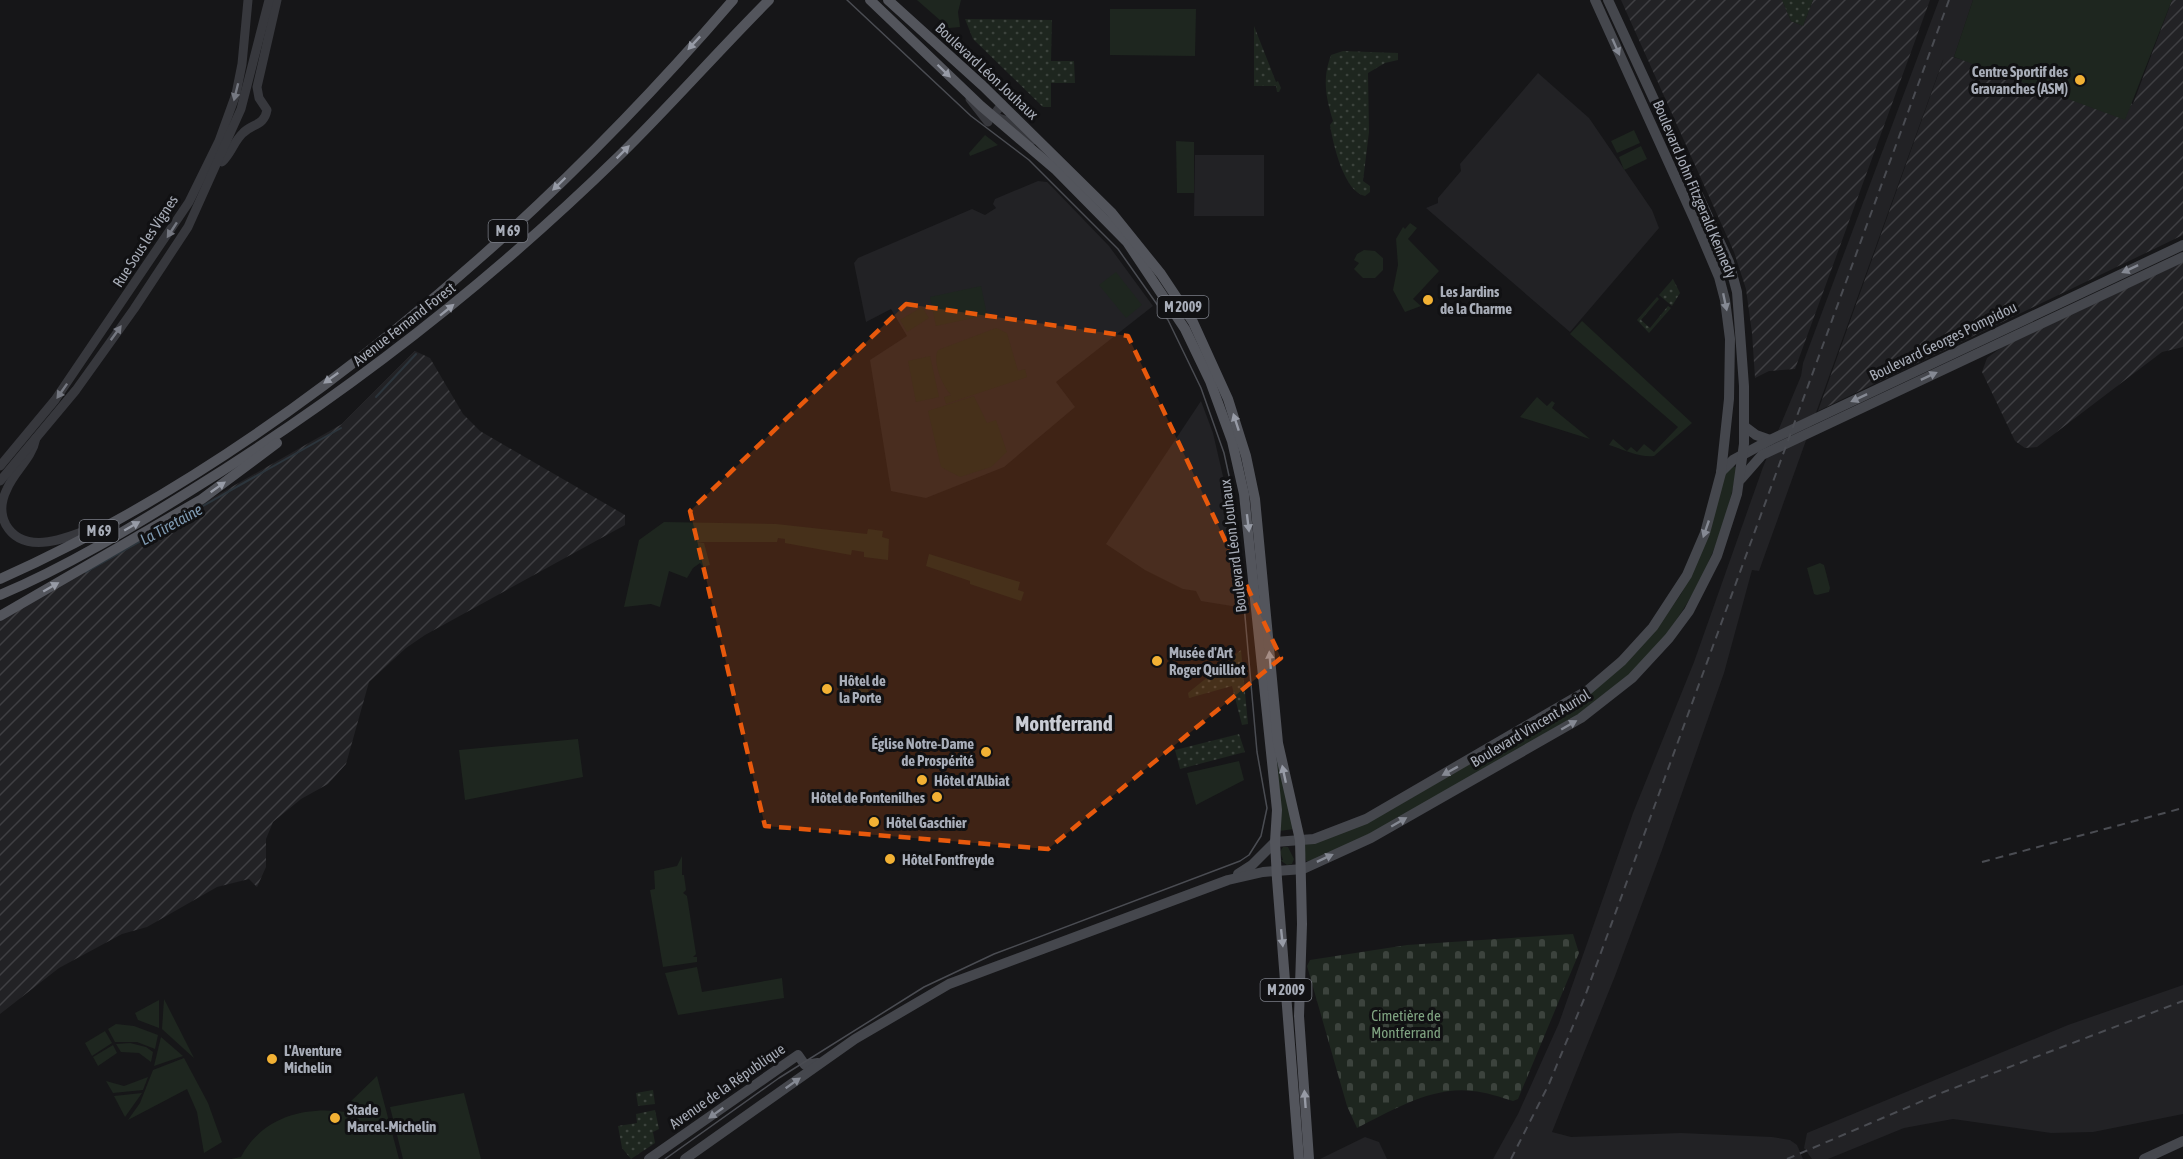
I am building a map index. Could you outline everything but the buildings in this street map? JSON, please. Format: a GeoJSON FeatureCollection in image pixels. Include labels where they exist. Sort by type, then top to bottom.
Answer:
{"type":"FeatureCollection","features":[{"type":"Feature","properties":{"kind":"main road","name":"Avenue Fernand Forest"},"geometry":{"type":"LineString","coordinates":[[0,579],[85,540],[148,503],[256,433],[346,367],[455,278],[572,172],[733,0]]}},
{"type":"Feature","properties":{"kind":"main road","name":"Avenue Fernand Forest"},"geometry":{"type":"LineString","coordinates":[[0,596],[152,514],[304,419],[401,347],[535,234],[620,155],[769,0]]}},
{"type":"Feature","properties":{"kind":"main road","name":"Boulevard Léon Jouhaux"},"geometry":{"type":"LineString","coordinates":[[870,0],[990,119],[1056,170],[1127,242],[1190,338],[1220,405],[1238,466],[1249,534],[1277,810],[1276,875]]}},
{"type":"Feature","properties":{"kind":"main road","name":"Boulevard Léon Jouhaux"},"geometry":{"type":"LineString","coordinates":[[888,0],[1002,104],[1038,142],[1089,188],[1161,274],[1201,338],[1228,399],[1246,456],[1258,520],[1280,754],[1299,835]]}},
{"type":"Feature","properties":{"kind":"main road","name":"Boulevard John Fitzgerald Kennedy"},"geometry":{"type":"LineString","coordinates":[[1595,0],[1719,277],[1730,339],[1729,399]]}},
{"type":"Feature","properties":{"kind":"main road","name":"Boulevard John Fitzgerald Kennedy"},"geometry":{"type":"LineString","coordinates":[[1608,0],[1729,262],[1740,318],[1744,386]]}},
{"type":"Feature","properties":{"kind":"main road","name":"Boulevard Georges Pompidou"},"geometry":{"type":"LineString","coordinates":[[1721,473],[1743,454],[1770,440],[2183,245]]}},
{"type":"Feature","properties":{"kind":"main road","name":"Boulevard Georges Pompidou"},"geometry":{"type":"LineString","coordinates":[[1739,481],[1762,455],[2183,256]]}},
{"type":"Feature","properties":{"kind":"main road","name":"Boulevard Vincent Auriol"},"geometry":{"type":"LineString","coordinates":[[1276,875],[1303,869],[1371,838],[1581,718],[1632,678],[1669,638],[1704,584],[1727,530],[1743,454],[1744,386]]}},
{"type":"Feature","properties":{"kind":"main road","name":"Boulevard Vincent Auriol"},"geometry":{"type":"LineString","coordinates":[[1299,835],[1334,833],[1366,819],[1572,701],[1608,673],[1653,627],[1687,575],[1706,533],[1721,473],[1729,399]]}},
{"type":"Feature","properties":{"kind":"main road"},"geometry":{"type":"LineString","coordinates":[[0,616],[202,498],[281,440],[304,419]]}},
{"type":"Feature","properties":{"kind":"main road"},"geometry":{"type":"LineString","coordinates":[[1744,426],[1755,435],[1770,440]]}},
{"type":"Feature","properties":{"kind":"main road"},"geometry":{"type":"LineString","coordinates":[[1725,439],[1743,454],[1762,455]]}},
{"type":"Feature","properties":{"kind":"main road"},"geometry":{"type":"LineString","coordinates":[[1266,606],[1256,617],[1268,634]]}},
{"type":"Feature","properties":{"kind":"main road"},"geometry":{"type":"LineString","coordinates":[[685,1159],[821,1062],[929,996],[968,976],[1228,880],[1252,866],[1268,846],[1299,835]]}},
{"type":"Feature","properties":{"kind":"main road","name":"M 2009"},"geometry":{"type":"LineString","coordinates":[[1299,835],[1303,869],[1298,997],[1310,1159]]}},
{"type":"Feature","properties":{"kind":"main road"},"geometry":{"type":"LineString","coordinates":[[1228,880],[1276,875]]}},
{"type":"Feature","properties":{"kind":"main road","name":"M 2009"},"geometry":{"type":"LineString","coordinates":[[1276,875],[1299,1159]]}},
{"type":"Feature","properties":{"kind":"main road","name":"Avenue de la République"},"geometry":{"type":"LineString","coordinates":[[650,1159],[798,1055],[805,1065],[821,1062]]}},
{"type":"Feature","properties":{"kind":"main road"},"geometry":{"type":"LineString","coordinates":[[2144,1159],[2183,1141]]}},
{"type":"Feature","properties":{"kind":"street","name":"Rue Sous les Vignes"},"geometry":{"type":"LineString","coordinates":[[0,466],[55,400],[189,202],[219,141],[236,94],[242,64],[248,0]]}},
{"type":"Feature","properties":{"kind":"street","name":"Rue Sous les Vignes"},"geometry":{"type":"LineString","coordinates":[[0,481],[70,398],[163,267],[188,227],[218,165],[241,109],[269,0]]}},
{"type":"Feature","properties":{"kind":"street"},"geometry":{"type":"LineString","coordinates":[[218,165],[225,160],[244,131],[264,119],[267,110],[259,98],[257,87],[277,0]]}},
{"type":"Feature","properties":{"kind":"street"},"geometry":{"type":"LineString","coordinates":[[990,119],[1002,104]]}},
{"type":"Feature","properties":{"kind":"street","name":"Boulevard Léon Jouhaux"},"geometry":{"type":"LineString","coordinates":[[990,119],[1010,122],[1031,140],[1038,142]]}},
{"type":"Feature","properties":{"kind":"street"},"geometry":{"type":"LineString","coordinates":[[39,432],[32,453],[11,480],[3,501],[4,519],[12,534],[27,541],[55,541],[79,534],[148,503]]}},
{"type":"Feature","properties":{"kind":"highlighted area"},"geometry":{"type":"Polygon","coordinates":[[[906,304],[1128,336],[1281,658],[1048,849],[765,826],[690,511],[906,304]]]}},
{"type":"Feature","properties":{"kind":"shaded area"},"geometry":{"type":"Polygon","coordinates":[[[1621,0],[1782,0],[1791,21],[1803,26],[1813,0],[1930,0],[1795,369],[1769,371],[1755,378],[1746,289],[1734,252],[1621,0]]]}},
{"type":"Feature","properties":{"kind":"shaded area"},"geometry":{"type":"Polygon","coordinates":[[[1939,0],[1973,0],[1954,57],[1943,60],[1759,571],[1752,570],[1724,673],[1662,850],[1615,976],[1552,1132],[1571,1137],[1681,1133],[1772,1137],[1790,1140],[1797,1145],[1803,1159],[1493,1159],[1518,1114],[1559,1023],[1633,813],[1694,662],[1763,467],[1801,376],[1803,363],[1939,0]]]}},
{"type":"Feature","properties":{"kind":"shaded area"},"geometry":{"type":"Polygon","coordinates":[[[2172,0],[2183,0],[2183,235],[1818,411],[1945,55],[2133,104],[2172,0]]]}},
{"type":"Feature","properties":{"kind":"shaded area"},"geometry":{"type":"Polygon","coordinates":[[[1538,73],[1589,118],[1652,210],[1659,228],[1570,332],[1426,208],[1438,203],[1438,198],[1461,171],[1460,164],[1538,73]]]}},
{"type":"Feature","properties":{"kind":"shaded area"},"geometry":{"type":"Polygon","coordinates":[[[1195,155],[1264,155],[1264,216],[1194,216],[1195,155]]]}},
{"type":"Feature","properties":{"kind":"shaded area"},"geometry":{"type":"Polygon","coordinates":[[[1038,181],[1047,182],[1109,246],[1153,306],[1056,382],[1075,407],[1004,467],[926,498],[891,491],[870,360],[907,336],[891,309],[866,322],[854,263],[858,258],[972,209],[985,215],[996,208],[993,204],[995,199],[1038,181]]]}},
{"type":"Feature","properties":{"kind":"shaded area"},"geometry":{"type":"Polygon","coordinates":[[[2183,262],[2183,347],[2162,352],[2037,447],[2025,448],[2015,441],[1982,372],[1987,358],[2002,347],[2183,262]]]}},
{"type":"Feature","properties":{"kind":"shaded area"},"geometry":{"type":"Polygon","coordinates":[[[415,351],[430,358],[463,414],[480,431],[625,515],[625,525],[425,635],[406,648],[369,682],[346,764],[328,784],[301,799],[273,822],[266,839],[266,867],[257,887],[249,879],[217,887],[147,927],[122,934],[59,968],[0,1014],[0,619],[342,424],[415,351]]]}},
{"type":"Feature","properties":{"kind":"shaded area"},"geometry":{"type":"Polygon","coordinates":[[[1201,401],[1213,433],[1228,498],[1238,576],[1238,607],[1201,601],[1196,591],[1183,589],[1145,570],[1106,544],[1201,401]]]}},
{"type":"Feature","properties":{"kind":"shaded area"},"geometry":{"type":"Polygon","coordinates":[[[2183,985],[2183,1114],[2093,1132],[2051,1133],[1953,1119],[1904,1128],[1828,1159],[1812,1159],[1804,1148],[1807,1133],[2068,1025],[2183,985]]]}},
{"type":"Feature","properties":{"kind":"shaded area"},"geometry":{"type":"Polygon","coordinates":[[[1365,1137],[1379,1142],[1387,1159],[1320,1159],[1365,1137]]]}},
{"type":"Feature","properties":{"kind":"green space"},"geometry":{"type":"Polygon","coordinates":[[[917,0],[961,0],[958,12],[960,27],[949,28],[917,0]]]}},
{"type":"Feature","properties":{"kind":"green space"},"geometry":{"type":"Polygon","coordinates":[[[1782,0],[1813,0],[1803,26],[1791,21],[1782,0]]]}},
{"type":"Feature","properties":{"kind":"green space","name":"Centre Sportif des Gravanches (ASM)"},"geometry":{"type":"Polygon","coordinates":[[[1973,0],[2172,0],[2125,120],[1954,57],[1973,0]]]}},
{"type":"Feature","properties":{"kind":"green space"},"geometry":{"type":"Polygon","coordinates":[[[1110,9],[1196,9],[1195,56],[1110,55],[1110,9]]]}},
{"type":"Feature","properties":{"kind":"green space"},"geometry":{"type":"Polygon","coordinates":[[[965,19],[1052,20],[1051,61],[1074,61],[1075,83],[1051,83],[1051,107],[1043,107],[973,39],[965,19]]]}},
{"type":"Feature","properties":{"kind":"green space"},"geometry":{"type":"Polygon","coordinates":[[[1254,26],[1276,82],[1278,81],[1281,88],[1279,92],[1276,86],[1254,86],[1254,26]]]}},
{"type":"Feature","properties":{"kind":"green space"},"geometry":{"type":"Polygon","coordinates":[[[1343,51],[1398,53],[1398,60],[1385,63],[1368,73],[1369,132],[1363,181],[1370,186],[1370,192],[1365,196],[1358,193],[1345,177],[1330,125],[1333,121],[1327,96],[1328,64],[1331,55],[1343,51]]]}},
{"type":"Feature","properties":{"kind":"green space"},"geometry":{"type":"Polygon","coordinates":[[[1634,130],[1640,143],[1617,153],[1611,141],[1634,130]]]}},
{"type":"Feature","properties":{"kind":"green space"},"geometry":{"type":"Polygon","coordinates":[[[985,135],[998,145],[970,156],[969,153],[985,135]]]}},
{"type":"Feature","properties":{"kind":"green space"},"geometry":{"type":"Polygon","coordinates":[[[1176,141],[1194,142],[1194,193],[1177,193],[1176,141]]]}},
{"type":"Feature","properties":{"kind":"green space"},"geometry":{"type":"Polygon","coordinates":[[[1641,146],[1647,159],[1624,170],[1619,157],[1641,146]]]}},
{"type":"Feature","properties":{"kind":"green space"},"geometry":{"type":"Polygon","coordinates":[[[1410,223],[1417,228],[1408,239],[1439,271],[1413,299],[1421,306],[1405,312],[1393,290],[1398,265],[1396,239],[1403,227],[1405,229],[1410,223]]]}},
{"type":"Feature","properties":{"kind":"green space"},"geometry":{"type":"Polygon","coordinates":[[[1364,250],[1375,251],[1383,258],[1383,270],[1375,278],[1363,278],[1354,269],[1359,263],[1354,260],[1357,254],[1364,250]]]}},
{"type":"Feature","properties":{"kind":"green space"},"geometry":{"type":"Polygon","coordinates":[[[1116,272],[1142,305],[1126,318],[1099,285],[1116,272]]]}},
{"type":"Feature","properties":{"kind":"green space"},"geometry":{"type":"Polygon","coordinates":[[[1673,279],[1680,293],[1672,306],[1659,295],[1673,279]]]}},
{"type":"Feature","properties":{"kind":"green space"},"geometry":{"type":"Polygon","coordinates":[[[981,286],[987,315],[936,326],[930,297],[981,286]]]}},
{"type":"Feature","properties":{"kind":"green space"},"geometry":{"type":"Polygon","coordinates":[[[1657,297],[1659,299],[1641,320],[1650,328],[1668,306],[1671,308],[1649,333],[1637,320],[1657,297]]]}},
{"type":"Feature","properties":{"kind":"green space"},"geometry":{"type":"Polygon","coordinates":[[[922,307],[929,318],[907,332],[900,320],[922,307]]]}},
{"type":"Feature","properties":{"kind":"green space"},"geometry":{"type":"Polygon","coordinates":[[[1582,321],[1692,423],[1654,456],[1627,451],[1631,447],[1637,452],[1644,444],[1654,452],[1678,427],[1570,334],[1582,321]]]}},
{"type":"Feature","properties":{"kind":"green space"},"geometry":{"type":"Polygon","coordinates":[[[996,328],[1007,333],[1018,371],[1025,369],[1027,377],[946,404],[944,397],[951,395],[944,386],[939,373],[936,360],[938,350],[996,328]]]}},
{"type":"Feature","properties":{"kind":"green space"},"geometry":{"type":"Polygon","coordinates":[[[930,356],[939,397],[916,402],[908,361],[930,356]]]}},
{"type":"Feature","properties":{"kind":"green space"},"geometry":{"type":"Polygon","coordinates":[[[974,396],[987,423],[996,420],[1007,452],[991,467],[960,477],[941,467],[928,411],[974,396]]]}},
{"type":"Feature","properties":{"kind":"green space"},"geometry":{"type":"Polygon","coordinates":[[[1537,397],[1547,406],[1552,401],[1555,403],[1552,408],[1590,439],[1520,417],[1537,397]]]}},
{"type":"Feature","properties":{"kind":"green space"},"geometry":{"type":"Polygon","coordinates":[[[1613,439],[1627,451],[1609,445],[1613,439]]]}},
{"type":"Feature","properties":{"kind":"green space"},"geometry":{"type":"Polygon","coordinates":[[[1733,466],[1737,468],[1729,504],[1704,572],[1687,604],[1667,634],[1617,686],[1588,708],[1548,733],[1399,818],[1329,854],[1306,861],[1303,843],[1387,812],[1588,695],[1652,635],[1681,594],[1706,541],[1725,475],[1733,466]]]}},
{"type":"Feature","properties":{"kind":"green space"},"geometry":{"type":"Polygon","coordinates":[[[664,522],[776,524],[867,534],[868,529],[883,531],[882,537],[889,539],[888,560],[864,557],[864,552],[852,550],[851,555],[785,543],[785,539],[778,538],[777,542],[697,542],[704,543],[710,565],[703,567],[700,563],[693,568],[687,578],[669,571],[660,607],[651,604],[624,607],[639,540],[664,522]]]}},
{"type":"Feature","properties":{"kind":"green space"},"geometry":{"type":"Polygon","coordinates":[[[929,554],[1020,582],[1018,590],[1024,592],[1021,601],[926,566],[929,554]]]}},
{"type":"Feature","properties":{"kind":"green space"},"geometry":{"type":"Polygon","coordinates":[[[1820,563],[1824,565],[1830,588],[1829,592],[1817,595],[1814,594],[1807,568],[1820,563]]]}},
{"type":"Feature","properties":{"kind":"green space"},"geometry":{"type":"Polygon","coordinates":[[[1241,650],[1248,724],[1242,725],[1232,686],[1189,698],[1188,693],[1241,650]]]}},
{"type":"Feature","properties":{"kind":"green space"},"geometry":{"type":"Polygon","coordinates":[[[849,674],[868,674],[868,701],[849,702],[849,674]]]}},
{"type":"Feature","properties":{"kind":"green space"},"geometry":{"type":"Polygon","coordinates":[[[1239,734],[1245,752],[1180,769],[1175,750],[1239,734]]]}},
{"type":"Feature","properties":{"kind":"green space"},"geometry":{"type":"Polygon","coordinates":[[[578,739],[583,777],[465,800],[459,750],[578,739]]]}},
{"type":"Feature","properties":{"kind":"green space"},"geometry":{"type":"Polygon","coordinates":[[[1275,745],[1294,829],[1280,831],[1275,745]]]}},
{"type":"Feature","properties":{"kind":"green space"},"geometry":{"type":"Polygon","coordinates":[[[1239,761],[1244,780],[1196,805],[1187,773],[1239,761]]]}},
{"type":"Feature","properties":{"kind":"green space"},"geometry":{"type":"Polygon","coordinates":[[[1283,847],[1288,847],[1294,859],[1292,864],[1287,865],[1280,860],[1283,860],[1280,852],[1283,847]]]}},
{"type":"Feature","properties":{"kind":"green space"},"geometry":{"type":"Polygon","coordinates":[[[682,856],[682,875],[684,875],[686,890],[683,893],[687,896],[696,954],[693,957],[697,957],[697,962],[663,967],[650,890],[655,889],[654,871],[677,866],[682,856]]]}},
{"type":"Feature","properties":{"kind":"green space","name":"Cimetière de Montferrand"},"geometry":{"type":"Polygon","coordinates":[[[1573,934],[1579,953],[1518,1099],[1513,1101],[1472,1091],[1442,1092],[1412,1101],[1357,1128],[1347,1106],[1307,966],[1310,960],[1407,945],[1573,934]]]}},
{"type":"Feature","properties":{"kind":"green space"},"geometry":{"type":"Polygon","coordinates":[[[697,967],[702,992],[782,978],[784,998],[678,1015],[665,973],[697,967]]]}},
{"type":"Feature","properties":{"kind":"green space"},"geometry":{"type":"Polygon","coordinates":[[[164,999],[194,1058],[162,1029],[164,999]]]}},
{"type":"Feature","properties":{"kind":"green space"},"geometry":{"type":"Polygon","coordinates":[[[159,1000],[159,1028],[138,1020],[135,1013],[159,1000]]]}},
{"type":"Feature","properties":{"kind":"green space"},"geometry":{"type":"Polygon","coordinates":[[[116,1024],[134,1026],[158,1035],[155,1049],[137,1042],[115,1042],[108,1029],[116,1024]]]}},
{"type":"Feature","properties":{"kind":"green space"},"geometry":{"type":"Polygon","coordinates":[[[105,1031],[112,1043],[92,1056],[85,1043],[105,1031]]]}},
{"type":"Feature","properties":{"kind":"green space"},"geometry":{"type":"Polygon","coordinates":[[[161,1037],[183,1056],[154,1066],[161,1037]]]}},
{"type":"Feature","properties":{"kind":"green space"},"geometry":{"type":"Polygon","coordinates":[[[130,1043],[146,1047],[153,1052],[151,1062],[139,1053],[121,1052],[116,1044],[130,1043]]]}},
{"type":"Feature","properties":{"kind":"green space"},"geometry":{"type":"Polygon","coordinates":[[[113,1045],[117,1053],[98,1066],[93,1057],[113,1045]]]}},
{"type":"Feature","properties":{"kind":"green space"},"geometry":{"type":"Polygon","coordinates":[[[184,1058],[208,1103],[222,1142],[204,1153],[197,1112],[187,1089],[128,1120],[140,1103],[153,1070],[184,1058]]]}},
{"type":"Feature","properties":{"kind":"green space","name":"Stade Marcel-Michelin"},"geometry":{"type":"Polygon","coordinates":[[[377,1076],[399,1159],[231,1159],[241,1157],[260,1132],[286,1117],[315,1111],[346,1112],[348,1104],[377,1076]]]}},
{"type":"Feature","properties":{"kind":"green space"},"geometry":{"type":"Polygon","coordinates":[[[148,1077],[143,1090],[113,1093],[106,1081],[124,1086],[148,1077]]]}},
{"type":"Feature","properties":{"kind":"green space"},"geometry":{"type":"Polygon","coordinates":[[[653,1090],[655,1104],[638,1106],[636,1093],[653,1090]]]}},
{"type":"Feature","properties":{"kind":"green space"},"geometry":{"type":"Polygon","coordinates":[[[142,1093],[125,1117],[114,1096],[142,1093]]]}},
{"type":"Feature","properties":{"kind":"green space"},"geometry":{"type":"Polygon","coordinates":[[[464,1093],[481,1159],[403,1159],[390,1107],[464,1093]]]}},
{"type":"Feature","properties":{"kind":"green space"},"geometry":{"type":"Polygon","coordinates":[[[655,1110],[659,1129],[653,1132],[655,1143],[631,1159],[622,1148],[618,1126],[637,1123],[636,1114],[655,1110]]]}},
{"type":"Feature","properties":{"kind":"waterway","name":"La Tiretaine"},"geometry":{"type":"LineString","coordinates":[[376,397],[416,354]]}},
{"type":"Feature","properties":{"kind":"waterway","name":"La Tiretaine"},"geometry":{"type":"LineString","coordinates":[[86,572],[341,428]]}},
{"type":"Feature","properties":{"kind":"tram line"},"geometry":{"type":"LineString","coordinates":[[665,1159],[779,1078],[924,987],[994,954],[1240,861],[1249,855],[1261,836],[1267,808],[1257,752],[1235,503],[1224,453],[1201,388],[1168,320],[1118,249],[1029,160],[971,116],[847,0]]}},
{"type":"Feature","properties":{"kind":"railway"},"geometry":{"type":"LineString","coordinates":[[1511,1159],[1549,1084],[1584,999],[1949,0]]}},
{"type":"Feature","properties":{"kind":"railway"},"geometry":{"type":"LineString","coordinates":[[1982,862],[2183,808]]}},
{"type":"Feature","properties":{"kind":"railway"},"geometry":{"type":"LineString","coordinates":[[1787,1159],[1941,1093],[2183,1001]]}},
{"type":"Feature","properties":{"kind":"place","name":"Centre Sportif des Gravanches (ASM)"},"geometry":{"type":"Point","coordinates":[2080,80]}},
{"type":"Feature","properties":{"kind":"place","name":"Les Jardins de la Charme"},"geometry":{"type":"Point","coordinates":[1428,300]}},
{"type":"Feature","properties":{"kind":"place","name":"Musée d'Art Roger Quilliot"},"geometry":{"type":"Point","coordinates":[1157,661]}},
{"type":"Feature","properties":{"kind":"place","name":"Hôtel de la Porte"},"geometry":{"type":"Point","coordinates":[827,689]}},
{"type":"Feature","properties":{"kind":"place","name":"Église Notre-Dame de Prospérité"},"geometry":{"type":"Point","coordinates":[986,752]}},
{"type":"Feature","properties":{"kind":"place","name":"Hôtel d'Albiat"},"geometry":{"type":"Point","coordinates":[922,780]}},
{"type":"Feature","properties":{"kind":"place","name":"Hôtel de Fontenilhes"},"geometry":{"type":"Point","coordinates":[937,797]}},
{"type":"Feature","properties":{"kind":"place","name":"Hôtel Gaschier"},"geometry":{"type":"Point","coordinates":[874,822]}},
{"type":"Feature","properties":{"kind":"place","name":"Hôtel Fontfreyde"},"geometry":{"type":"Point","coordinates":[890,859]}},
{"type":"Feature","properties":{"kind":"place","name":"L'Aventure Michelin"},"geometry":{"type":"Point","coordinates":[272,1059]}},
{"type":"Feature","properties":{"kind":"place","name":"Stade Marcel-Michelin"},"geometry":{"type":"Point","coordinates":[335,1118]}},
{"type":"Feature","properties":{"kind":"district","name":"Montferrand"},"geometry":{"type":"Point","coordinates":[1064,723]}}]}
